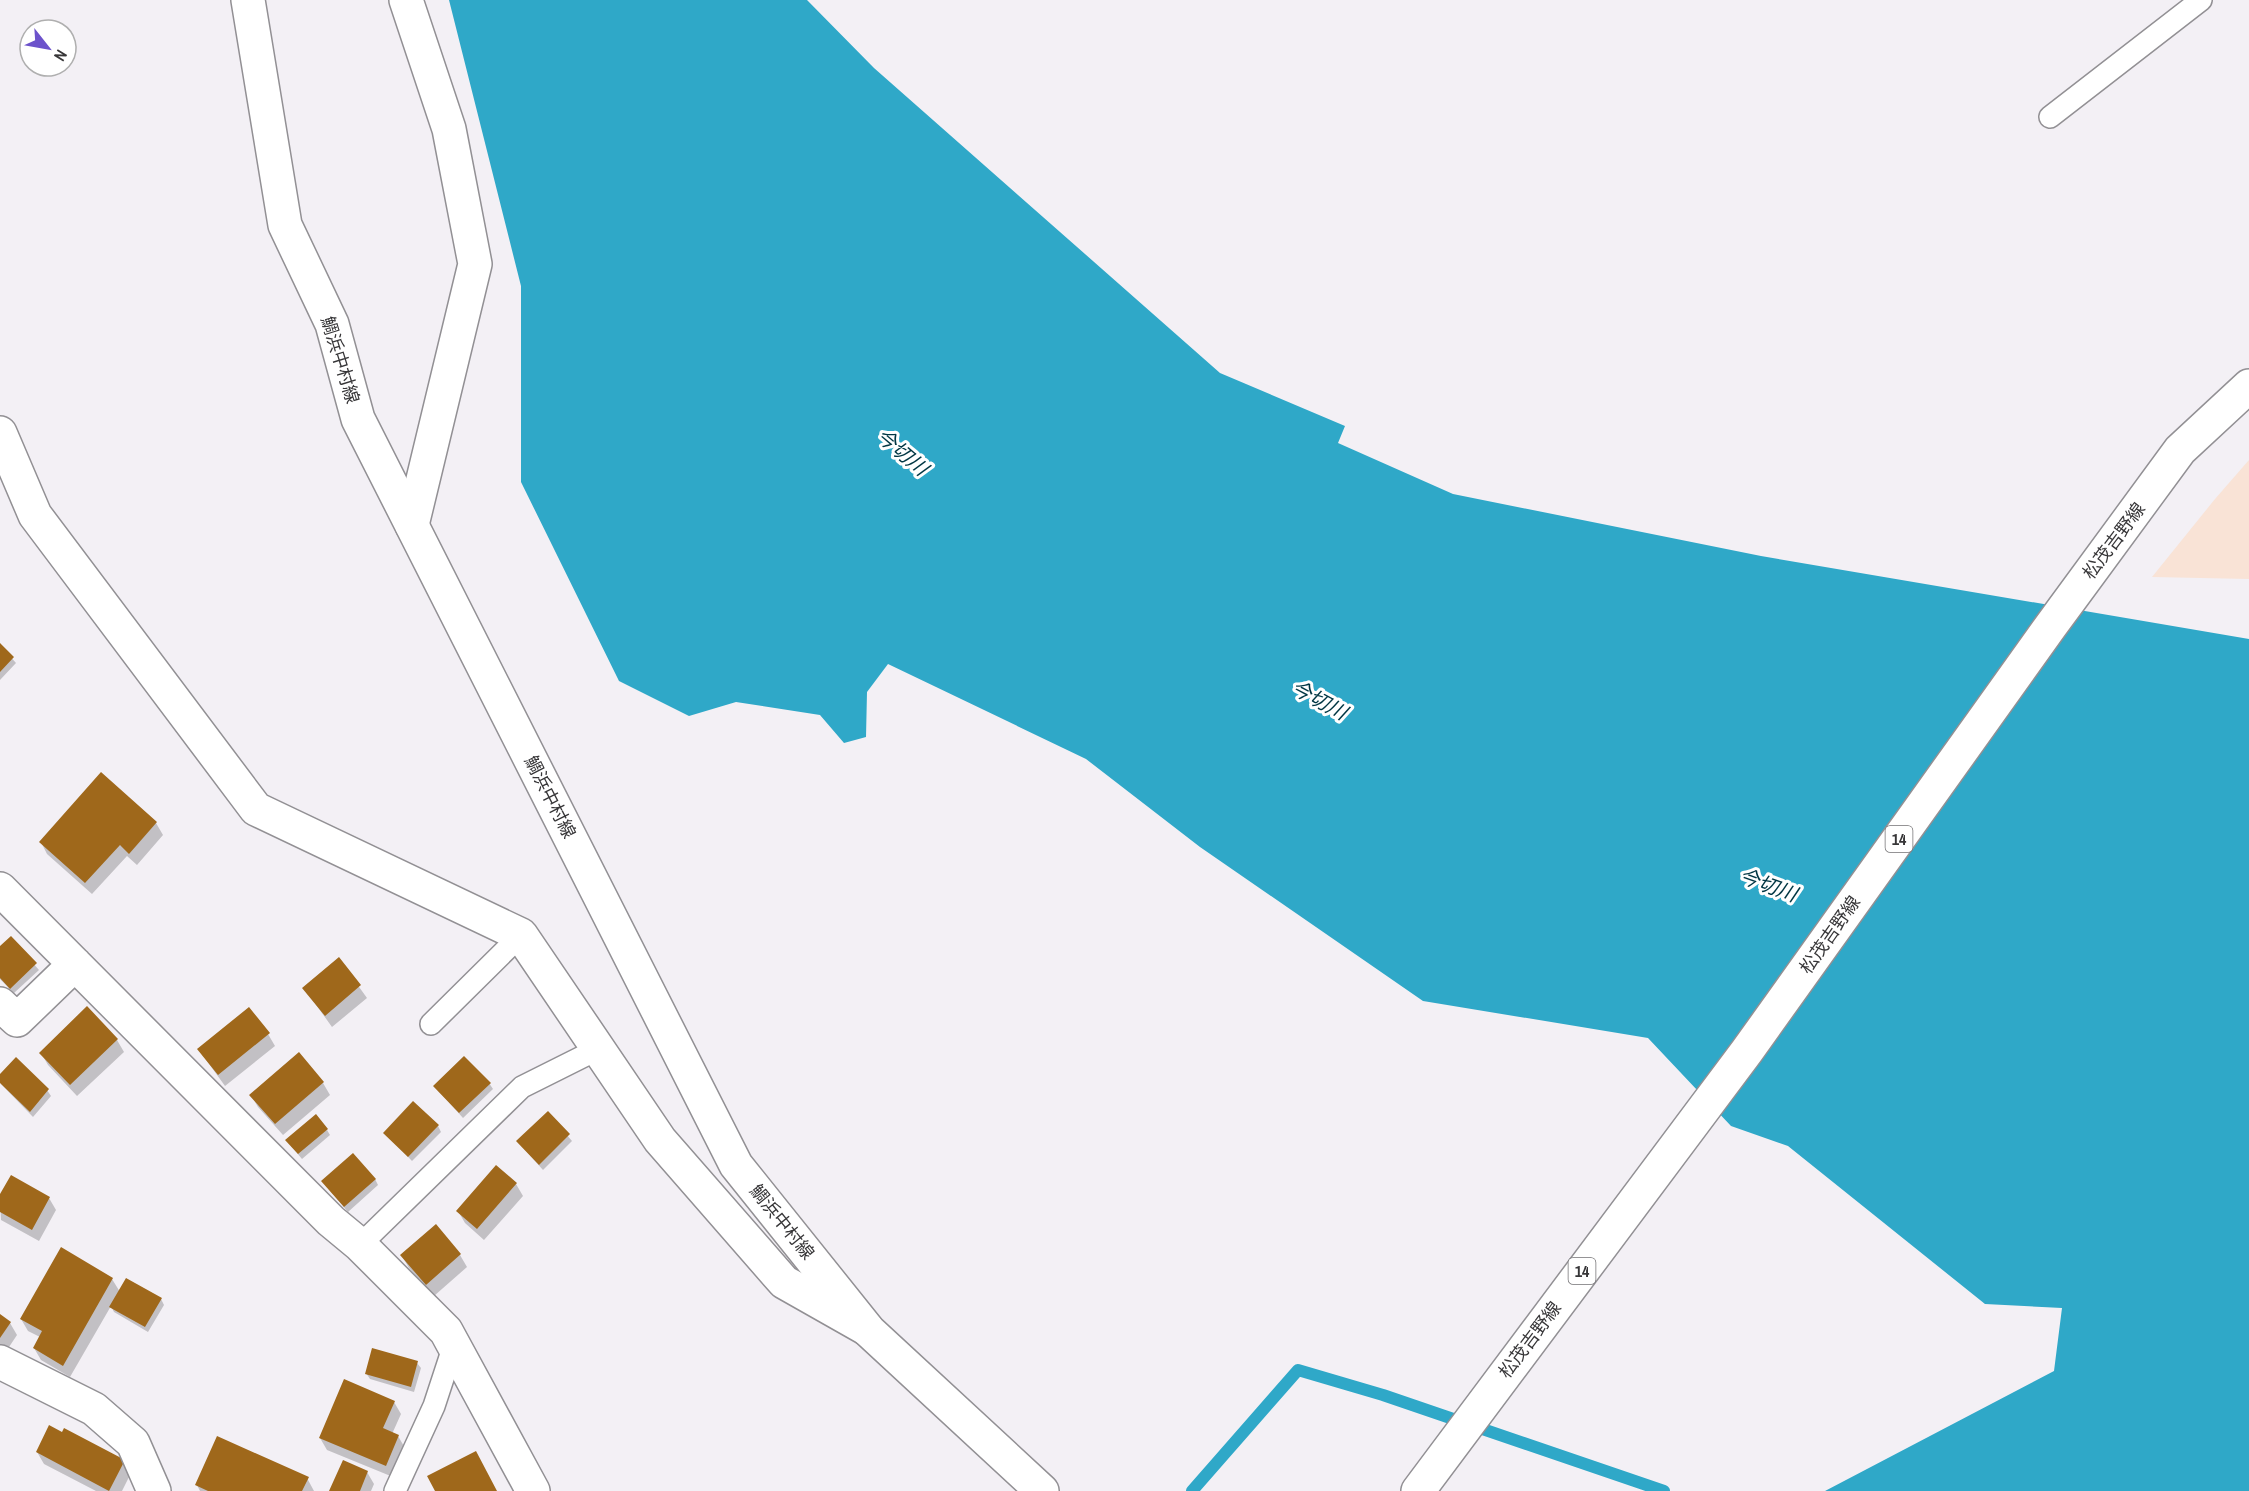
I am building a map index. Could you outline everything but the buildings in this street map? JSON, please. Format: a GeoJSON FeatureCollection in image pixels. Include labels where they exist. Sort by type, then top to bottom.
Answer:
{"type":"FeatureCollection","features":[{"type":"Feature","properties":{"kind":"main road","name":"鯛浜中村線"},"geometry":{"type":"LineString","coordinates":[[248,0],[285,225],[332,324],[358,419],[736,1165],[869,1331],[1042,1491]]}},
{"type":"Feature","properties":{"kind":"main road"},"geometry":{"type":"LineString","coordinates":[[406,0],[449,129],[475,264],[412,525]]}},
{"type":"Feature","properties":{"kind":"main road","name":"松茂吉野線"},"geometry":{"type":"LineString","coordinates":[[1418,1491],[1747,1051],[2050,627],[2180,450],[2249,386]]}},
{"type":"Feature","properties":{"kind":"main road"},"geometry":{"type":"LineString","coordinates":[[0,433],[35,515],[256,808],[521,935],[660,1140],[784,1282],[869,1331]]}},
{"type":"Feature","properties":{"kind":"main road"},"geometry":{"type":"LineString","coordinates":[[0,890],[331,1221],[360,1245],[446,1331],[533,1491]]}},
{"type":"Feature","properties":{"kind":"main road"},"geometry":{"type":"LineString","coordinates":[[0,1004],[17,1020],[75,964]]}},
{"type":"Feature","properties":{"kind":"main road"},"geometry":{"type":"LineString","coordinates":[[0,1362],[94,1409],[133,1443],[154,1491]]}},
{"type":"Feature","properties":{"kind":"lane"},"geometry":{"type":"LineString","coordinates":[[2050,117],[2201,0]]}},
{"type":"Feature","properties":{"kind":"lane"},"geometry":{"type":"LineString","coordinates":[[432,1023],[521,935]]}},
{"type":"Feature","properties":{"kind":"lane"},"geometry":{"type":"LineString","coordinates":[[360,1245],[522,1087],[598,1049]]}},
{"type":"Feature","properties":{"kind":"lane"},"geometry":{"type":"LineString","coordinates":[[395,1491],[434,1406],[454,1345]]}},
{"type":"Feature","properties":{"kind":"shaded area"},"geometry":{"type":"Polygon","coordinates":[[[2249,460],[2249,579],[2152,577],[2215,499],[2249,460]]]}},
{"type":"Feature","properties":{"kind":"water","name":"今切川"},"geometry":{"type":"Polygon","coordinates":[[[449,0],[807,0],[874,68],[1220,373],[1345,426],[1338,443],[1453,494],[1761,556],[2249,639],[2249,1491],[1825,1491],[2054,1371],[2062,1308],[1985,1304],[1788,1146],[1731,1126],[1648,1038],[1423,1001],[1200,847],[1086,759],[888,664],[867,692],[866,737],[844,743],[820,715],[736,702],[689,716],[619,681],[521,482],[521,286],[449,0]]]}},
{"type":"Feature","properties":{"kind":"waterway"},"geometry":{"type":"LineString","coordinates":[[1192,1491],[1298,1370],[1383,1395],[1664,1491]]}}]}
